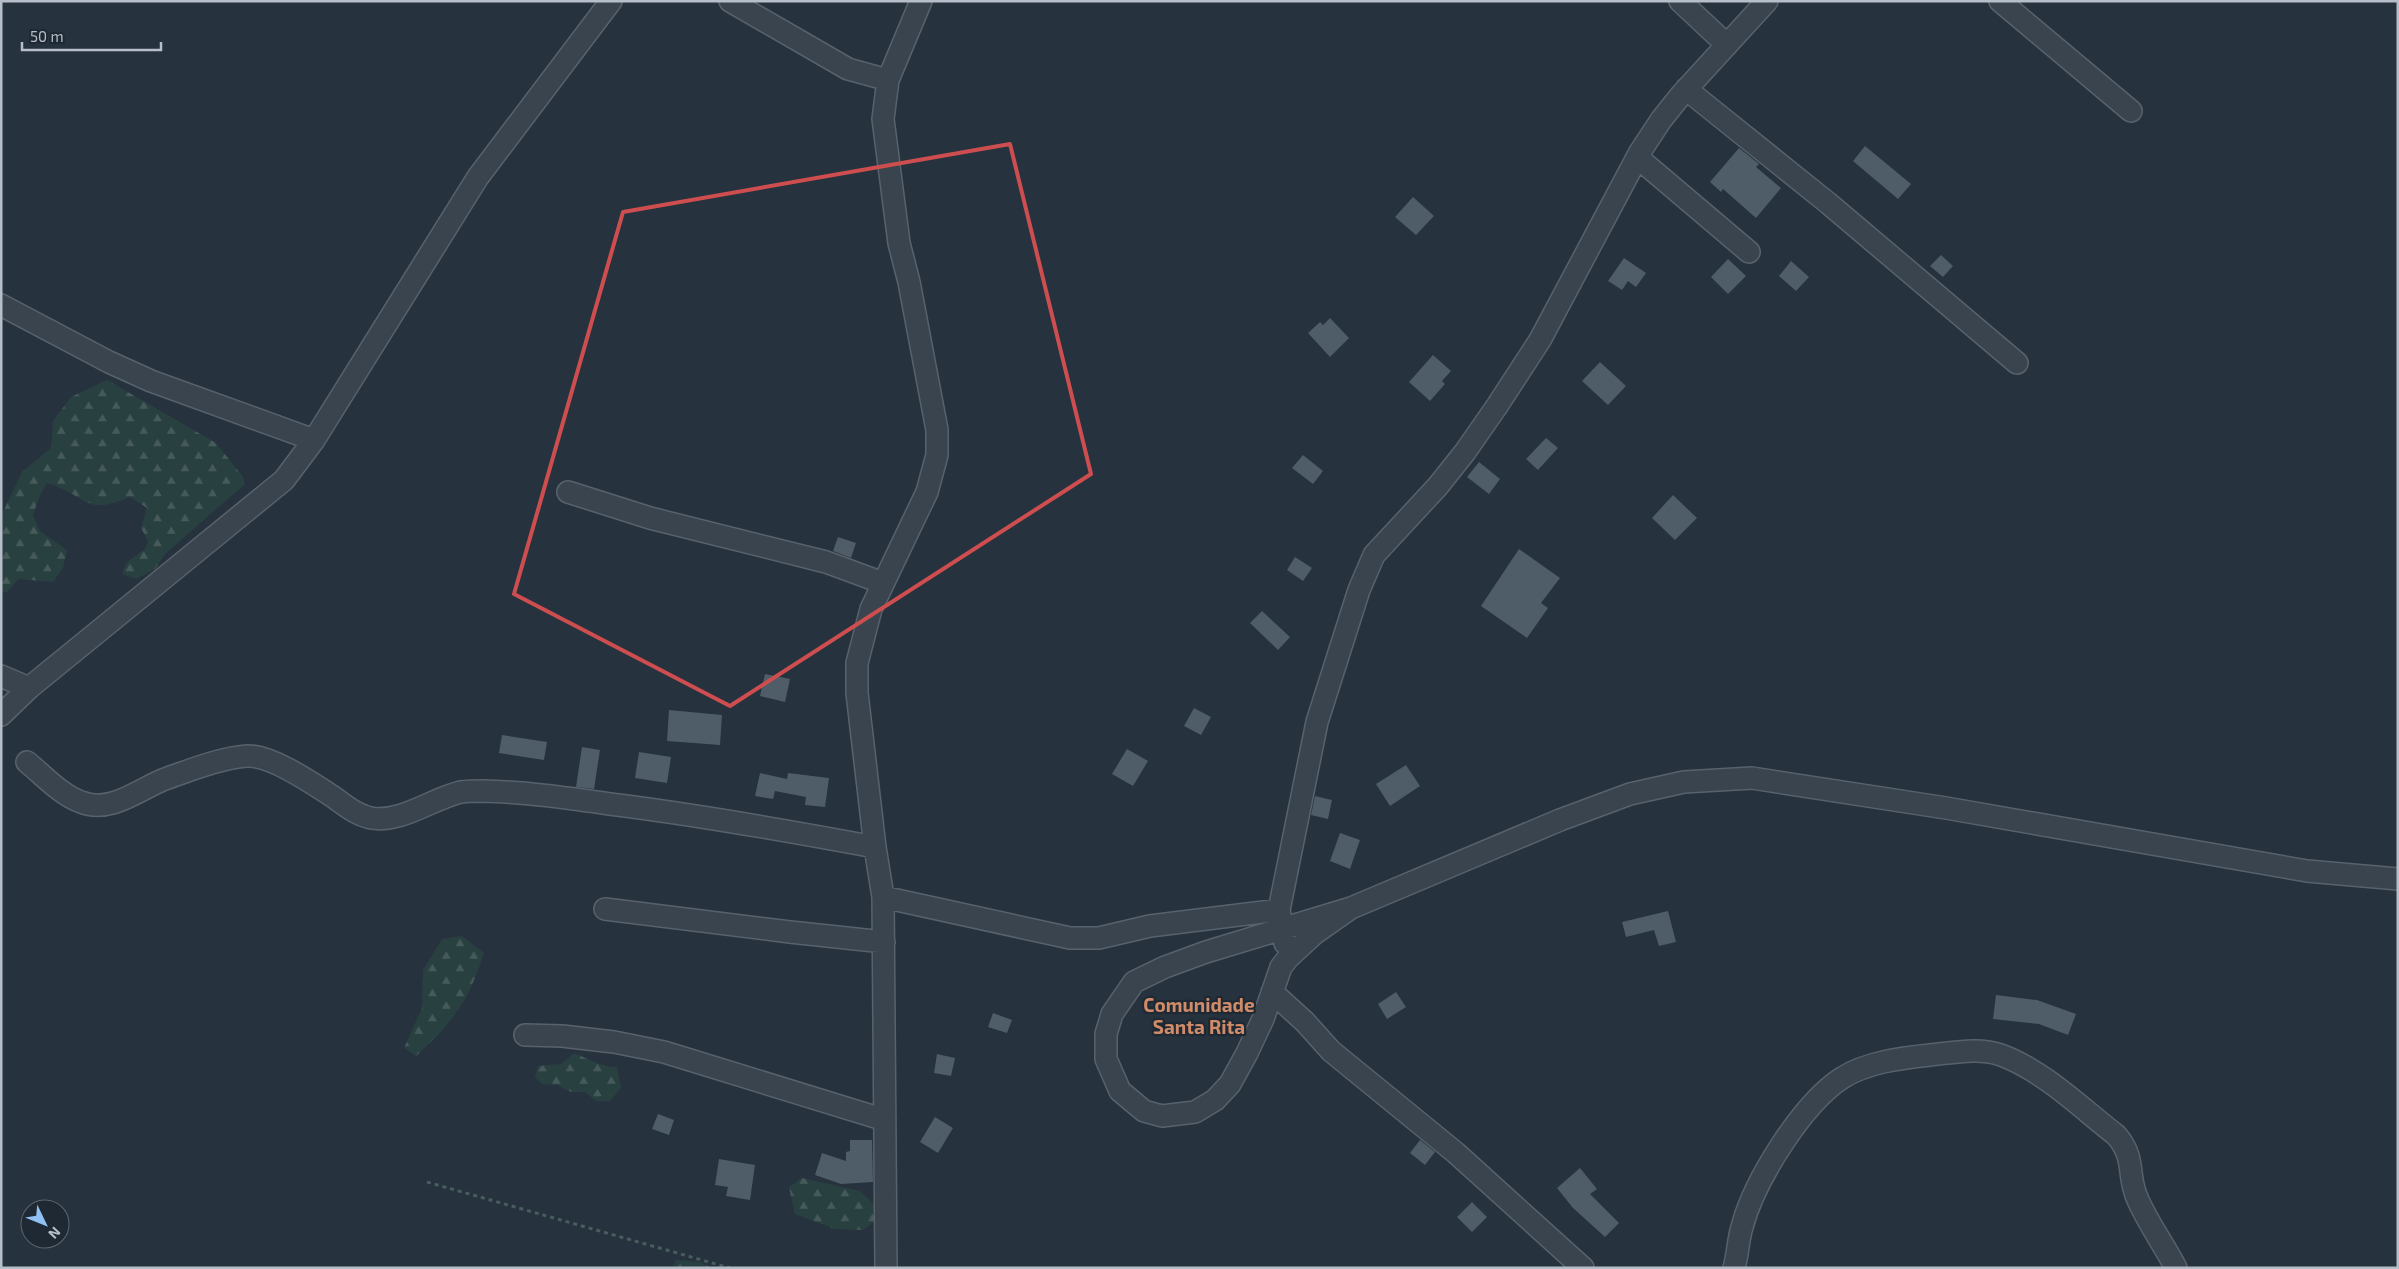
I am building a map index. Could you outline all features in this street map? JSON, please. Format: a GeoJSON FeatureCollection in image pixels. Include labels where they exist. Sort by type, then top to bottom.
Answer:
{"type":"FeatureCollection","features":[{"type":"Feature","properties":{"kind":"street"},"geometry":{"type":"LineString","coordinates":[[1,715],[29,688],[267,495],[296,466],[478,176],[611,1]]}},
{"type":"Feature","properties":{"kind":"street"},"geometry":{"type":"LineString","coordinates":[[730,1],[848,69],[888,80]]}},
{"type":"Feature","properties":{"kind":"street"},"geometry":{"type":"LineString","coordinates":[[886,1268],[883,897],[875,847],[857,693],[856,663],[871,608],[927,492],[937,455],[934,405],[898,234],[883,119],[888,80],[921,1]]}},
{"type":"Feature","properties":{"kind":"street"},"geometry":{"type":"LineString","coordinates":[[1680,1],[1727,45]]}},
{"type":"Feature","properties":{"kind":"street"},"geometry":{"type":"LineString","coordinates":[[1288,958],[1280,920],[1317,722],[1359,590],[1374,555],[1438,486],[1466,452],[1497,406],[1540,340],[1637,157],[1661,120],[1686,89],[1767,1]]}},
{"type":"Feature","properties":{"kind":"street"},"geometry":{"type":"LineString","coordinates":[[2000,1],[2131,111]]}},
{"type":"Feature","properties":{"kind":"street"},"geometry":{"type":"LineString","coordinates":[[1686,89],[1828,203],[2017,363]]}},
{"type":"Feature","properties":{"kind":"street"},"geometry":{"type":"LineString","coordinates":[[1637,157],[1749,252]]}},
{"type":"Feature","properties":{"kind":"street"},"geometry":{"type":"LineString","coordinates":[[1,305],[109,362],[142,377],[314,440]]}},
{"type":"Feature","properties":{"kind":"street"},"geometry":{"type":"LineString","coordinates":[[568,492],[650,518],[826,562],[883,583]]}},
{"type":"Feature","properties":{"kind":"street"},"geometry":{"type":"LineString","coordinates":[[1,676],[29,688]]}},
{"type":"Feature","properties":{"kind":"street"},"geometry":{"type":"LineString","coordinates":[[27,762],[81,802],[100,806],[124,799],[164,780],[227,759],[250,756],[273,762],[308,781],[352,810],[370,818],[388,818],[461,792],[484,791],[666,811],[875,847]]}},
{"type":"Feature","properties":{"kind":"street"},"geometry":{"type":"LineString","coordinates":[[1280,920],[1134,982],[1112,1014],[1106,1034],[1106,1059],[1120,1091],[1144,1111],[1162,1116],[1194,1112],[1215,1100],[1230,1084],[1264,1019],[1281,967],[1314,934],[1351,908],[1552,824],[1630,794],[1684,782],[1722,778],[1752,778],[1946,808],[2306,871],[2398,879]]}},
{"type":"Feature","properties":{"kind":"street"},"geometry":{"type":"LineString","coordinates":[[883,897],[1070,938],[1087,940],[1150,926],[1280,920],[1351,908]]}},
{"type":"Feature","properties":{"kind":"street"},"geometry":{"type":"LineString","coordinates":[[605,909],[884,942]]}},
{"type":"Feature","properties":{"kind":"street"},"geometry":{"type":"LineString","coordinates":[[1272,992],[1305,1022],[1331,1051],[1456,1152],[1583,1268]]}},
{"type":"Feature","properties":{"kind":"street"},"geometry":{"type":"LineString","coordinates":[[525,1035],[562,1036],[614,1042],[664,1052],[885,1120]]}},
{"type":"Feature","properties":{"kind":"street"},"geometry":{"type":"LineString","coordinates":[[1734,1268],[1742,1226],[1759,1184],[1797,1123],[1819,1097],[1843,1077],[1878,1063],[1973,1051],[1999,1054],[2021,1064],[2116,1135],[2126,1146],[2137,1199],[2176,1268]]}},
{"type":"Feature","properties":{"kind":"path"},"geometry":{"type":"LineString","coordinates":[[427,1182],[730,1268]]}},
{"type":"Feature","properties":{"kind":"highlighted area"},"geometry":{"type":"Polygon","coordinates":[[[1010,144],[1091,474],[730,706],[514,594],[623,212],[1010,144]]]}},
{"type":"Feature","properties":{"kind":"green space"},"geometry":{"type":"Polygon","coordinates":[[[107,380],[216,443],[243,477],[245,484],[166,553],[155,569],[136,579],[122,574],[126,563],[145,549],[148,541],[141,528],[147,508],[130,497],[115,503],[94,505],[47,483],[40,495],[33,515],[40,531],[67,550],[63,568],[53,582],[19,579],[7,592],[1,593],[1,516],[22,472],[51,448],[53,421],[71,397],[107,380]]]}},
{"type":"Feature","properties":{"kind":"green space"},"geometry":{"type":"Polygon","coordinates":[[[462,936],[484,953],[478,970],[458,1010],[440,1032],[416,1056],[404,1048],[422,1008],[423,970],[442,939],[462,936]]]}},
{"type":"Feature","properties":{"kind":"green space"},"geometry":{"type":"Polygon","coordinates":[[[574,1053],[600,1064],[617,1067],[621,1088],[610,1101],[596,1101],[585,1092],[571,1092],[557,1085],[542,1084],[535,1077],[538,1066],[561,1064],[574,1053]]]}},
{"type":"Feature","properties":{"kind":"green space"},"geometry":{"type":"Polygon","coordinates":[[[802,1178],[860,1191],[874,1204],[875,1221],[863,1230],[835,1229],[795,1214],[789,1187],[802,1178]]]}},
{"type":"Feature","properties":{"kind":"green space"},"geometry":{"type":"Polygon","coordinates":[[[676,1260],[700,1262],[712,1268],[673,1268],[676,1260]]]}},
{"type":"Feature","properties":{"kind":"building"},"geometry":{"type":"Polygon","coordinates":[[[1865,146],[1911,184],[1898,199],[1853,161],[1865,146]]]}},
{"type":"Feature","properties":{"kind":"building"},"geometry":{"type":"Polygon","coordinates":[[[1739,148],[1759,164],[1756,167],[1781,188],[1756,218],[1723,189],[1721,192],[1710,182],[1739,148]]]}},
{"type":"Feature","properties":{"kind":"building"},"geometry":{"type":"Polygon","coordinates":[[[1413,197],[1434,216],[1416,235],[1395,217],[1413,197]]]}},
{"type":"Feature","properties":{"kind":"building"},"geometry":{"type":"Polygon","coordinates":[[[1941,255],[1953,266],[1943,277],[1930,266],[1941,255]]]}},
{"type":"Feature","properties":{"kind":"building"},"geometry":{"type":"Polygon","coordinates":[[[1624,258],[1646,273],[1636,287],[1628,281],[1622,290],[1608,281],[1624,258]]]}},
{"type":"Feature","properties":{"kind":"building"},"geometry":{"type":"Polygon","coordinates":[[[1728,259],[1746,276],[1728,294],[1711,277],[1728,259]]]}},
{"type":"Feature","properties":{"kind":"building"},"geometry":{"type":"Polygon","coordinates":[[[1791,261],[1809,277],[1796,291],[1779,276],[1791,261]]]}},
{"type":"Feature","properties":{"kind":"building"},"geometry":{"type":"Polygon","coordinates":[[[1330,318],[1349,338],[1330,357],[1308,333],[1320,322],[1323,325],[1330,318]]]}},
{"type":"Feature","properties":{"kind":"building"},"geometry":{"type":"Polygon","coordinates":[[[1433,355],[1451,371],[1442,381],[1445,384],[1430,401],[1409,382],[1433,355]]]}},
{"type":"Feature","properties":{"kind":"building"},"geometry":{"type":"Polygon","coordinates":[[[1600,362],[1626,386],[1608,405],[1582,381],[1600,362]]]}},
{"type":"Feature","properties":{"kind":"building"},"geometry":{"type":"Polygon","coordinates":[[[1546,438],[1558,448],[1538,470],[1526,459],[1546,438]]]}},
{"type":"Feature","properties":{"kind":"building"},"geometry":{"type":"Polygon","coordinates":[[[1303,455],[1323,471],[1313,484],[1292,468],[1303,455]]]}},
{"type":"Feature","properties":{"kind":"building"},"geometry":{"type":"Polygon","coordinates":[[[1479,462],[1500,479],[1489,494],[1467,477],[1479,462]]]}},
{"type":"Feature","properties":{"kind":"building"},"geometry":{"type":"Polygon","coordinates":[[[1673,495],[1697,518],[1675,540],[1652,518],[1673,495]]]}},
{"type":"Feature","properties":{"kind":"building"},"geometry":{"type":"Polygon","coordinates":[[[838,537],[856,543],[851,558],[833,551],[838,537]]]}},
{"type":"Feature","properties":{"kind":"building"},"geometry":{"type":"Polygon","coordinates":[[[1519,549],[1560,578],[1541,603],[1548,608],[1527,638],[1481,606],[1519,549]]]}},
{"type":"Feature","properties":{"kind":"building"},"geometry":{"type":"Polygon","coordinates":[[[1295,557],[1312,568],[1303,581],[1287,570],[1295,557]]]}},
{"type":"Feature","properties":{"kind":"building"},"geometry":{"type":"Polygon","coordinates":[[[1262,611],[1290,637],[1278,650],[1250,623],[1262,611]]]}},
{"type":"Feature","properties":{"kind":"building"},"geometry":{"type":"Polygon","coordinates":[[[765,674],[790,679],[785,702],[760,696],[765,674]]]}},
{"type":"Feature","properties":{"kind":"building"},"geometry":{"type":"Polygon","coordinates":[[[1194,708],[1211,717],[1201,735],[1184,726],[1194,708]]]}},
{"type":"Feature","properties":{"kind":"building"},"geometry":{"type":"Polygon","coordinates":[[[669,710],[722,715],[720,745],[667,741],[669,710]]]}},
{"type":"Feature","properties":{"kind":"building"},"geometry":{"type":"Polygon","coordinates":[[[502,735],[547,742],[544,760],[499,753],[502,735]]]}},
{"type":"Feature","properties":{"kind":"building"},"geometry":{"type":"Polygon","coordinates":[[[582,747],[600,750],[594,789],[576,787],[582,747]]]}},
{"type":"Feature","properties":{"kind":"building"},"geometry":{"type":"Polygon","coordinates":[[[1127,749],[1148,761],[1133,786],[1112,774],[1127,749]]]}},
{"type":"Feature","properties":{"kind":"building"},"geometry":{"type":"Polygon","coordinates":[[[639,752],[671,757],[667,783],[635,778],[639,752]]]}},
{"type":"Feature","properties":{"kind":"building"},"geometry":{"type":"Polygon","coordinates":[[[1406,765],[1420,786],[1390,806],[1376,784],[1406,765]]]}},
{"type":"Feature","properties":{"kind":"building"},"geometry":{"type":"Polygon","coordinates":[[[760,773],[787,779],[788,773],[829,778],[825,807],[805,805],[806,797],[775,791],[773,799],[755,796],[760,773]]]}},
{"type":"Feature","properties":{"kind":"building"},"geometry":{"type":"Polygon","coordinates":[[[1315,796],[1332,800],[1328,819],[1311,815],[1315,796]]]}},
{"type":"Feature","properties":{"kind":"building"},"geometry":{"type":"Polygon","coordinates":[[[1340,833],[1360,840],[1350,869],[1330,861],[1340,833]]]}},
{"type":"Feature","properties":{"kind":"building"},"geometry":{"type":"Polygon","coordinates":[[[1668,911],[1676,942],[1659,946],[1654,930],[1626,937],[1622,922],[1668,911]]]}},
{"type":"Feature","properties":{"kind":"building"},"geometry":{"type":"Polygon","coordinates":[[[1396,992],[1406,1007],[1387,1019],[1378,1004],[1396,992]]]}},
{"type":"Feature","properties":{"kind":"building"},"geometry":{"type":"Polygon","coordinates":[[[1996,995],[2037,1000],[2076,1014],[2068,1035],[2039,1024],[1993,1019],[1996,995]]]}},
{"type":"Feature","properties":{"kind":"building"},"geometry":{"type":"Polygon","coordinates":[[[993,1013],[1012,1020],[1007,1033],[988,1027],[993,1013]]]}},
{"type":"Feature","properties":{"kind":"building"},"geometry":{"type":"Polygon","coordinates":[[[937,1054],[955,1058],[951,1076],[934,1073],[937,1054]]]}},
{"type":"Feature","properties":{"kind":"building"},"geometry":{"type":"Polygon","coordinates":[[[658,1114],[674,1120],[669,1135],[652,1129],[658,1114]]]}},
{"type":"Feature","properties":{"kind":"building"},"geometry":{"type":"Polygon","coordinates":[[[935,1117],[953,1128],[938,1153],[920,1142],[935,1117]]]}},
{"type":"Feature","properties":{"kind":"building"},"geometry":{"type":"Polygon","coordinates":[[[850,1140],[872,1140],[873,1182],[841,1184],[815,1175],[822,1153],[846,1161],[846,1152],[850,1151],[850,1140]]]}},
{"type":"Feature","properties":{"kind":"building"},"geometry":{"type":"Polygon","coordinates":[[[1420,1140],[1435,1152],[1425,1165],[1410,1153],[1420,1140]]]}},
{"type":"Feature","properties":{"kind":"building"},"geometry":{"type":"Polygon","coordinates":[[[719,1159],[755,1165],[750,1200],[726,1196],[728,1187],[715,1185],[719,1159]]]}},
{"type":"Feature","properties":{"kind":"building"},"geometry":{"type":"Polygon","coordinates":[[[1580,1168],[1597,1189],[1590,1194],[1619,1223],[1605,1237],[1573,1208],[1557,1188],[1580,1168]]]}},
{"type":"Feature","properties":{"kind":"building"},"geometry":{"type":"Polygon","coordinates":[[[1472,1202],[1487,1217],[1472,1232],[1457,1217],[1472,1202]]]}},
{"type":"Feature","properties":{"kind":"district","name":"Comunidade Santa Rita"},"geometry":{"type":"Point","coordinates":[1199,1016]}}]}
